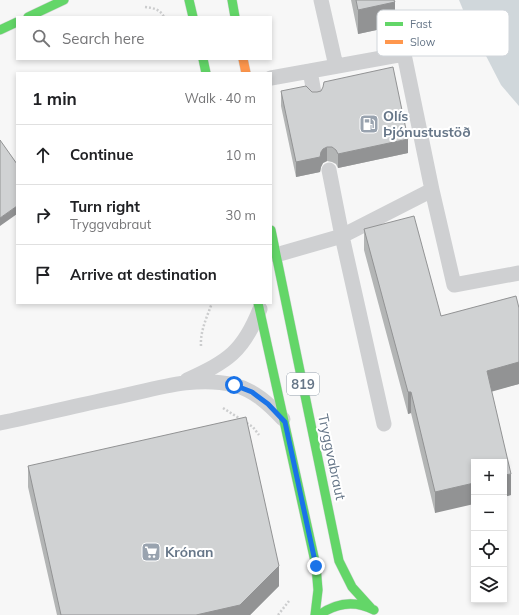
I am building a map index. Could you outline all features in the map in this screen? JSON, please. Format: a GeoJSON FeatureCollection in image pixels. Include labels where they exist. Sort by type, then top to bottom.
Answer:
{"type":"FeatureCollection","features":[{"type":"Feature","properties":{"kind":"main road"},"geometry":{"type":"LineString","coordinates":[[30,16],[64,0]]}},
{"type":"Feature","properties":{"kind":"main road"},"geometry":{"type":"LineString","coordinates":[[189,0],[193,16]]}},
{"type":"Feature","properties":{"kind":"main road"},"geometry":{"type":"LineString","coordinates":[[232,0],[235,16]]}},
{"type":"Feature","properties":{"kind":"main road"},"geometry":{"type":"LineString","coordinates":[[0,30],[16,22]]}},
{"type":"Feature","properties":{"kind":"main road"},"geometry":{"type":"LineString","coordinates":[[203,60],[206,72]]}},
{"type":"Feature","properties":{"kind":"main road"},"geometry":{"type":"LineString","coordinates":[[243,60],[246,72]]}},
{"type":"Feature","properties":{"kind":"main road","name":"Tryggvabraut"},"geometry":{"type":"LineString","coordinates":[[272,235],[339,561],[345,578],[356,593],[380,615]]}},
{"type":"Feature","properties":{"kind":"main road","name":"819"},"geometry":{"type":"LineString","coordinates":[[259,306],[316,566],[319,587],[315,615]]}},
{"type":"Feature","properties":{"kind":"main road","name":"Tryggvabraut"},"geometry":{"type":"LineString","coordinates":[[320,615],[324,611],[339,604],[356,604],[371,608]]}},
{"type":"Feature","properties":{"kind":"lane"},"geometry":{"type":"LineString","coordinates":[[321,0],[336,66]]}},
{"type":"Feature","properties":{"kind":"lane"},"geometry":{"type":"LineString","coordinates":[[272,78],[393,56]]}},
{"type":"Feature","properties":{"kind":"lane"},"geometry":{"type":"LineString","coordinates":[[404,56],[432,190],[454,284],[519,273]]}},
{"type":"Feature","properties":{"kind":"lane"},"geometry":{"type":"LineString","coordinates":[[310,71],[315,98]]}},
{"type":"Feature","properties":{"kind":"lane"},"geometry":{"type":"LineString","coordinates":[[329,170],[342,236],[384,424]]}},
{"type":"Feature","properties":{"kind":"lane"},"geometry":{"type":"LineString","coordinates":[[276,254],[342,236],[432,190]]}},
{"type":"Feature","properties":{"kind":"lane"},"geometry":{"type":"LineString","coordinates":[[0,423],[208,376],[229,358],[241,345],[252,329],[259,306]]}},
{"type":"Feature","properties":{"kind":"lane"},"geometry":{"type":"LineString","coordinates":[[208,376],[252,392],[268,404],[285,422]]}},
{"type":"Feature","properties":{"kind":"path"},"geometry":{"type":"LineString","coordinates":[[145,7],[155,9],[162,13]]}},
{"type":"Feature","properties":{"kind":"path"},"geometry":{"type":"LineString","coordinates":[[212,304],[200,340],[202,357],[213,396],[222,407],[253,427],[262,439]]}},
{"type":"Feature","properties":{"kind":"path"},"geometry":{"type":"LineString","coordinates":[[278,615],[292,597]]}},
{"type":"Feature","properties":{"kind":"shaded area"},"geometry":{"type":"Polygon","coordinates":[[[459,0],[519,0],[519,106],[501,85],[486,56],[509,56],[509,10],[463,10],[459,0]]]}},
{"type":"Feature","properties":{"kind":"building"},"geometry":{"type":"Polygon","coordinates":[[[356,0],[394,0],[395,2],[358,10],[356,0]]]}},
{"type":"Feature","properties":{"kind":"building"},"geometry":{"type":"Polygon","coordinates":[[[393,67],[408,139],[338,154],[332,147],[327,147],[323,149],[320,157],[296,162],[281,91],[306,86],[312,92],[317,92],[321,91],[324,82],[393,67]]]}},
{"type":"Feature","properties":{"kind":"building"},"geometry":{"type":"Polygon","coordinates":[[[0,140],[16,163],[16,207],[0,218],[0,140]]]}},
{"type":"Feature","properties":{"kind":"building"},"geometry":{"type":"Polygon","coordinates":[[[414,216],[441,316],[516,296],[519,308],[519,362],[487,371],[511,474],[507,475],[507,459],[471,459],[471,484],[435,492],[411,392],[408,392],[364,229],[414,216]]]}},
{"type":"Feature","properties":{"kind":"building"},"geometry":{"type":"Polygon","coordinates":[[[246,417],[279,566],[240,605],[196,615],[61,615],[28,466],[246,417]]]}},
{"type":"Feature","properties":{"kind":"traffic: fast"},"geometry":{"type":"LineString","coordinates":[[30,16],[64,0]]}},
{"type":"Feature","properties":{"kind":"traffic: fast"},"geometry":{"type":"LineString","coordinates":[[189,0],[193,16]]}},
{"type":"Feature","properties":{"kind":"traffic: fast"},"geometry":{"type":"LineString","coordinates":[[232,0],[235,16]]}},
{"type":"Feature","properties":{"kind":"traffic: fast"},"geometry":{"type":"LineString","coordinates":[[0,30],[16,22]]}},
{"type":"Feature","properties":{"kind":"traffic: fast"},"geometry":{"type":"LineString","coordinates":[[203,60],[206,72]]}},
{"type":"Feature","properties":{"kind":"traffic: fast"},"geometry":{"type":"LineString","coordinates":[[272,235],[339,561],[352,587],[371,608]]}},
{"type":"Feature","properties":{"kind":"traffic: fast"},"geometry":{"type":"LineString","coordinates":[[258,304],[316,566],[318,590],[315,615]]}},
{"type":"Feature","properties":{"kind":"traffic: fast"},"geometry":{"type":"LineString","coordinates":[[319,615],[332,608],[346,604],[360,605],[374,610]]}},
{"type":"Feature","properties":{"kind":"traffic: slow"},"geometry":{"type":"LineString","coordinates":[[243,60],[246,72]]}},
{"type":"Feature","properties":{"kind":"place","name":"Olís Þjónustustöð"},"geometry":{"type":"Point","coordinates":[369,124]}},
{"type":"Feature","properties":{"kind":"place","name":"Krónan"},"geometry":{"type":"Point","coordinates":[151,552]}},
{"type":"Feature","properties":{"kind":"route"},"geometry":{"type":"LineString","coordinates":[[234,385],[252,392],[268,404],[285,422],[316,566]]}}]}
